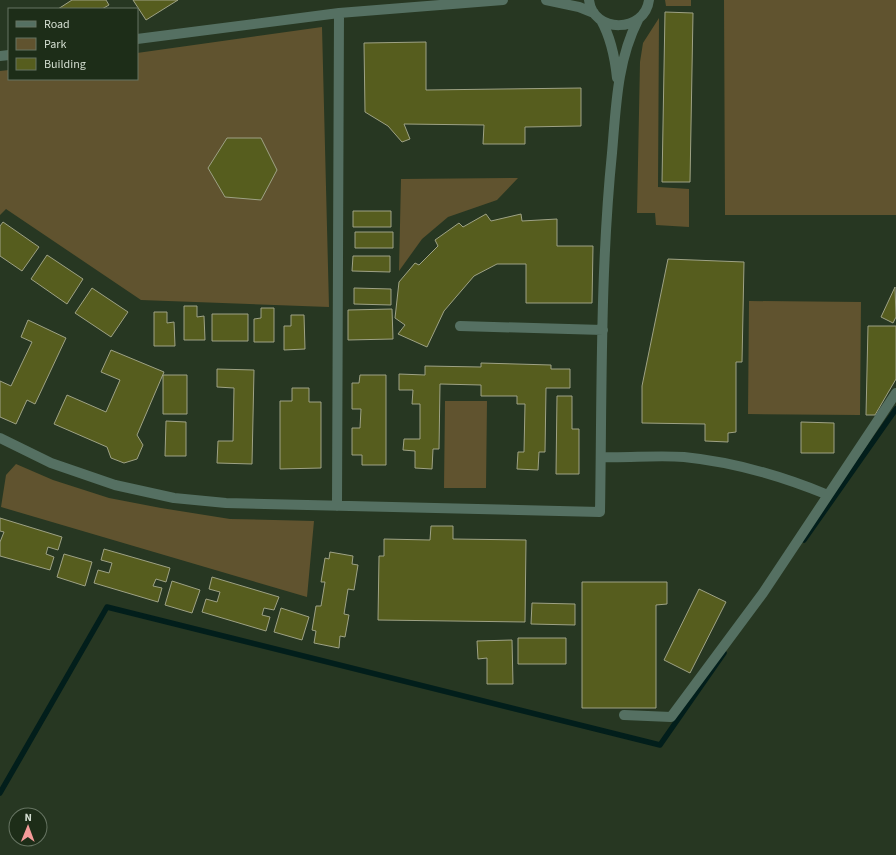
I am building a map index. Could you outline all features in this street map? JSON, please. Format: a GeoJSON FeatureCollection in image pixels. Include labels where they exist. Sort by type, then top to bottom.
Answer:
{"type":"FeatureCollection","features":[{"type":"Feature","properties":{"kind":"street"},"geometry":{"type":"LineString","coordinates":[[138,39],[339,13],[503,0]]}},
{"type":"Feature","properties":{"kind":"street"},"geometry":{"type":"LineString","coordinates":[[546,0],[579,7],[610,25],[620,26],[638,20]]}},
{"type":"Feature","properties":{"kind":"street"},"geometry":{"type":"LineString","coordinates":[[589,0],[607,32],[612,47],[618,84]]}},
{"type":"Feature","properties":{"kind":"street"},"geometry":{"type":"LineString","coordinates":[[0,438],[51,462],[115,485],[174,498],[226,503],[600,512],[606,221],[618,84],[626,49],[638,20],[644,13],[649,0]]}},
{"type":"Feature","properties":{"kind":"street"},"geometry":{"type":"LineString","coordinates":[[337,506],[339,13]]}},
{"type":"Feature","properties":{"kind":"street"},"geometry":{"type":"LineString","coordinates":[[460,326],[604,330]]}},
{"type":"Feature","properties":{"kind":"street"},"geometry":{"type":"LineString","coordinates":[[624,715],[671,717],[763,593],[896,393]]}},
{"type":"Feature","properties":{"kind":"street"},"geometry":{"type":"LineString","coordinates":[[601,457],[683,457],[727,464],[770,474],[828,494]]}},
{"type":"Feature","properties":{"kind":"green space"},"geometry":{"type":"Polygon","coordinates":[[[665,0],[691,0],[691,6],[666,6],[665,0]]]}},
{"type":"Feature","properties":{"kind":"green space"},"geometry":{"type":"Polygon","coordinates":[[[724,0],[896,0],[896,215],[725,215],[724,0]]]}},
{"type":"Feature","properties":{"kind":"green space"},"geometry":{"type":"Polygon","coordinates":[[[659,18],[658,187],[689,189],[689,227],[656,225],[655,213],[637,213],[640,62],[643,43],[659,18]]]}},
{"type":"Feature","properties":{"kind":"green space"},"geometry":{"type":"Polygon","coordinates":[[[322,27],[329,307],[141,300],[6,209],[0,215],[0,71],[8,70],[8,80],[138,80],[138,53],[322,27]]]}},
{"type":"Feature","properties":{"kind":"green space"},"geometry":{"type":"Polygon","coordinates":[[[518,178],[497,200],[448,217],[422,239],[399,271],[401,179],[518,178]]]}},
{"type":"Feature","properties":{"kind":"green space"},"geometry":{"type":"Polygon","coordinates":[[[749,301],[861,302],[860,415],[748,414],[749,301]]]}},
{"type":"Feature","properties":{"kind":"green space"},"geometry":{"type":"Polygon","coordinates":[[[445,401],[487,401],[486,488],[444,488],[445,401]]]}},
{"type":"Feature","properties":{"kind":"green space"},"geometry":{"type":"Polygon","coordinates":[[[16,464],[53,480],[109,498],[161,508],[230,519],[314,521],[307,597],[1,507],[6,475],[16,464]]]}},
{"type":"Feature","properties":{"kind":"building"},"geometry":{"type":"Polygon","coordinates":[[[72,0],[106,0],[109,5],[104,8],[60,8],[72,0]]]}},
{"type":"Feature","properties":{"kind":"building"},"geometry":{"type":"Polygon","coordinates":[[[133,0],[178,0],[146,20],[133,0]]]}},
{"type":"Feature","properties":{"kind":"building"},"geometry":{"type":"Polygon","coordinates":[[[665,12],[693,13],[690,182],[662,182],[665,12]]]}},
{"type":"Feature","properties":{"kind":"building"},"geometry":{"type":"Polygon","coordinates":[[[426,42],[426,90],[581,88],[581,126],[525,127],[525,144],[483,144],[484,125],[404,124],[410,139],[402,142],[388,126],[365,112],[364,43],[426,42]]]}},
{"type":"Feature","properties":{"kind":"building"},"geometry":{"type":"Polygon","coordinates":[[[227,138],[261,138],[277,170],[261,200],[225,197],[208,168],[227,138]]]}},
{"type":"Feature","properties":{"kind":"building"},"geometry":{"type":"Polygon","coordinates":[[[353,211],[391,211],[391,227],[353,227],[353,211]]]}},
{"type":"Feature","properties":{"kind":"building"},"geometry":{"type":"Polygon","coordinates":[[[486,214],[491,221],[521,214],[522,221],[557,219],[557,246],[593,246],[592,303],[526,303],[526,264],[497,264],[474,276],[444,311],[427,347],[398,334],[405,325],[395,318],[399,282],[415,263],[419,265],[438,246],[435,240],[459,223],[463,227],[486,214]]]}},
{"type":"Feature","properties":{"kind":"building"},"geometry":{"type":"Polygon","coordinates":[[[3,222],[39,247],[22,271],[0,256],[0,226],[3,222]]]}},
{"type":"Feature","properties":{"kind":"building"},"geometry":{"type":"Polygon","coordinates":[[[355,232],[393,232],[393,248],[355,248],[355,232]]]}},
{"type":"Feature","properties":{"kind":"building"},"geometry":{"type":"Polygon","coordinates":[[[47,255],[83,279],[67,304],[31,279],[47,255]]]}},
{"type":"Feature","properties":{"kind":"building"},"geometry":{"type":"Polygon","coordinates":[[[353,256],[390,256],[390,272],[352,271],[353,256]]]}},
{"type":"Feature","properties":{"kind":"building"},"geometry":{"type":"Polygon","coordinates":[[[668,259],[744,262],[742,362],[736,362],[736,432],[728,433],[728,442],[705,441],[705,424],[642,423],[642,386],[668,259]]]}},
{"type":"Feature","properties":{"kind":"building"},"geometry":{"type":"Polygon","coordinates":[[[895,287],[896,317],[893,323],[881,317],[895,287]]]}},
{"type":"Feature","properties":{"kind":"building"},"geometry":{"type":"Polygon","coordinates":[[[92,288],[128,312],[111,337],[75,313],[92,288]]]}},
{"type":"Feature","properties":{"kind":"building"},"geometry":{"type":"Polygon","coordinates":[[[354,288],[391,289],[391,305],[354,304],[354,288]]]}},
{"type":"Feature","properties":{"kind":"building"},"geometry":{"type":"Polygon","coordinates":[[[184,306],[197,306],[197,317],[204,316],[205,340],[184,340],[184,306]]]}},
{"type":"Feature","properties":{"kind":"building"},"geometry":{"type":"Polygon","coordinates":[[[261,308],[274,308],[274,342],[254,342],[254,319],[261,318],[261,308]]]}},
{"type":"Feature","properties":{"kind":"building"},"geometry":{"type":"Polygon","coordinates":[[[392,309],[393,339],[348,340],[348,310],[392,309]]]}},
{"type":"Feature","properties":{"kind":"building"},"geometry":{"type":"Polygon","coordinates":[[[154,312],[167,312],[167,323],[174,322],[175,346],[154,346],[154,312]]]}},
{"type":"Feature","properties":{"kind":"building"},"geometry":{"type":"Polygon","coordinates":[[[212,314],[248,314],[248,341],[212,341],[212,314]]]}},
{"type":"Feature","properties":{"kind":"building"},"geometry":{"type":"Polygon","coordinates":[[[291,315],[304,315],[305,349],[284,350],[284,326],[291,326],[291,315]]]}},
{"type":"Feature","properties":{"kind":"building"},"geometry":{"type":"Polygon","coordinates":[[[28,320],[66,338],[35,404],[27,400],[16,424],[0,417],[0,381],[11,386],[32,342],[21,337],[28,320]]]}},
{"type":"Feature","properties":{"kind":"building"},"geometry":{"type":"Polygon","coordinates":[[[868,326],[896,326],[896,379],[875,415],[866,415],[868,326]]]}},
{"type":"Feature","properties":{"kind":"building"},"geometry":{"type":"Polygon","coordinates":[[[111,350],[164,372],[137,435],[143,445],[137,459],[124,463],[111,458],[107,447],[54,424],[67,395],[106,412],[120,380],[101,372],[111,350]]]}},
{"type":"Feature","properties":{"kind":"building"},"geometry":{"type":"Polygon","coordinates":[[[481,363],[551,365],[551,369],[570,369],[570,388],[546,388],[545,452],[539,452],[538,470],[517,469],[518,452],[524,452],[525,404],[517,404],[517,396],[481,396],[481,385],[440,384],[439,449],[433,449],[432,469],[415,468],[415,451],[403,450],[404,439],[420,439],[420,404],[412,404],[413,390],[399,390],[399,374],[425,375],[425,366],[481,367],[481,363]]]}},
{"type":"Feature","properties":{"kind":"building"},"geometry":{"type":"Polygon","coordinates":[[[217,369],[254,370],[252,464],[217,463],[218,441],[233,441],[234,388],[217,387],[217,369]]]}},
{"type":"Feature","properties":{"kind":"building"},"geometry":{"type":"Polygon","coordinates":[[[163,375],[187,375],[187,414],[163,414],[163,375]]]}},
{"type":"Feature","properties":{"kind":"building"},"geometry":{"type":"Polygon","coordinates":[[[360,375],[386,375],[386,465],[362,465],[362,455],[352,455],[352,428],[360,428],[361,409],[352,409],[352,383],[359,383],[360,375]]]}},
{"type":"Feature","properties":{"kind":"building"},"geometry":{"type":"Polygon","coordinates":[[[292,388],[309,388],[309,402],[321,402],[321,468],[280,469],[280,401],[292,401],[292,388]]]}},
{"type":"Feature","properties":{"kind":"building"},"geometry":{"type":"Polygon","coordinates":[[[557,396],[572,396],[572,429],[579,429],[579,474],[556,474],[557,396]]]}},
{"type":"Feature","properties":{"kind":"building"},"geometry":{"type":"Polygon","coordinates":[[[166,421],[186,422],[186,456],[165,456],[166,421]]]}},
{"type":"Feature","properties":{"kind":"building"},"geometry":{"type":"Polygon","coordinates":[[[801,422],[834,423],[834,453],[801,453],[801,422]]]}},
{"type":"Feature","properties":{"kind":"building"},"geometry":{"type":"Polygon","coordinates":[[[0,518],[62,537],[58,550],[48,547],[46,554],[54,557],[50,570],[0,556],[0,542],[4,532],[0,531],[0,518]]]}},
{"type":"Feature","properties":{"kind":"building"},"geometry":{"type":"Polygon","coordinates":[[[431,526],[453,526],[453,539],[526,540],[525,622],[378,620],[379,556],[384,556],[384,539],[430,540],[431,526]]]}},
{"type":"Feature","properties":{"kind":"building"},"geometry":{"type":"Polygon","coordinates":[[[104,549],[170,568],[166,582],[156,579],[153,586],[162,588],[158,602],[94,583],[98,570],[109,573],[112,563],[101,560],[104,549]]]}},
{"type":"Feature","properties":{"kind":"building"},"geometry":{"type":"Polygon","coordinates":[[[330,552],[353,556],[352,564],[358,565],[354,590],[348,589],[344,614],[349,615],[345,637],[340,636],[339,648],[314,643],[316,631],[312,630],[316,606],[321,606],[325,582],[321,582],[325,558],[329,559],[330,552]]]}},
{"type":"Feature","properties":{"kind":"building"},"geometry":{"type":"Polygon","coordinates":[[[64,554],[92,562],[85,586],[57,577],[64,554]]]}},
{"type":"Feature","properties":{"kind":"building"},"geometry":{"type":"Polygon","coordinates":[[[212,577],[279,597],[274,610],[264,608],[262,615],[270,617],[266,631],[202,612],[206,599],[217,602],[220,592],[209,589],[212,577]]]}},
{"type":"Feature","properties":{"kind":"building"},"geometry":{"type":"Polygon","coordinates":[[[172,581],[200,590],[192,613],[165,605],[172,581]]]}},
{"type":"Feature","properties":{"kind":"building"},"geometry":{"type":"Polygon","coordinates":[[[582,582],[667,582],[667,604],[656,605],[656,708],[582,708],[582,582]]]}},
{"type":"Feature","properties":{"kind":"building"},"geometry":{"type":"Polygon","coordinates":[[[699,589],[726,602],[690,673],[664,660],[699,589]]]}},
{"type":"Feature","properties":{"kind":"building"},"geometry":{"type":"Polygon","coordinates":[[[532,603],[575,604],[575,625],[531,624],[532,603]]]}},
{"type":"Feature","properties":{"kind":"building"},"geometry":{"type":"Polygon","coordinates":[[[281,608],[309,617],[302,640],[274,632],[281,608]]]}},
{"type":"Feature","properties":{"kind":"building"},"geometry":{"type":"Polygon","coordinates":[[[518,638],[566,638],[566,664],[518,664],[518,638]]]}},
{"type":"Feature","properties":{"kind":"building"},"geometry":{"type":"Polygon","coordinates":[[[512,640],[513,684],[487,684],[487,658],[478,659],[477,641],[512,640]]]}},
{"type":"Feature","properties":{"kind":"waterway"},"geometry":{"type":"LineString","coordinates":[[804,540],[896,409]]}},
{"type":"Feature","properties":{"kind":"waterway"},"geometry":{"type":"LineString","coordinates":[[0,793],[107,607],[660,745],[724,653]]}}]}
